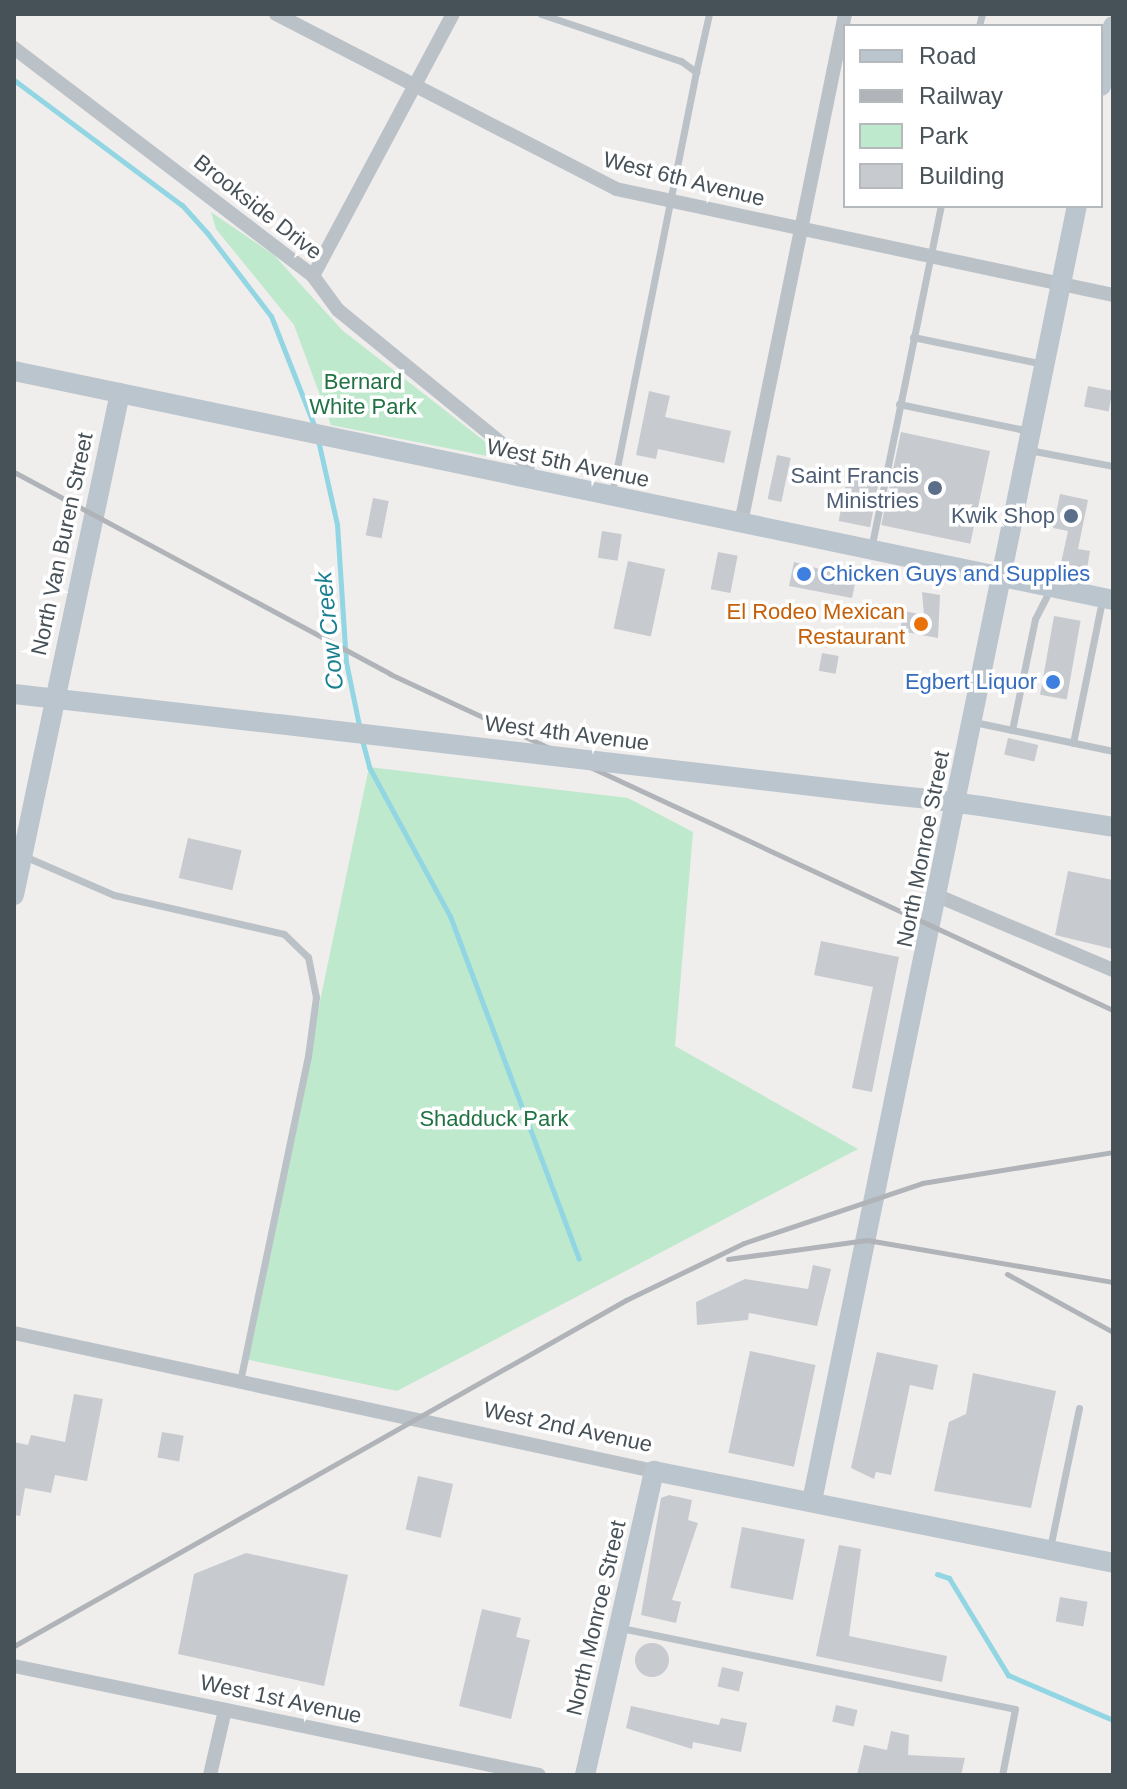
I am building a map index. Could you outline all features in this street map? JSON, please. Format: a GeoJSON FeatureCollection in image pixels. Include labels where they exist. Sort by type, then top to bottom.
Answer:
{"type":"FeatureCollection","features":[{"type":"Feature","properties":{"kind":"street","name":"West 6th Avenue"},"geometry":{"type":"LineString","coordinates":[[276,14],[414,83],[597,181],[671,202],[1113,295]]}},
{"type":"Feature","properties":{"kind":"street"},"geometry":{"type":"LineString","coordinates":[[313,276],[453,14]]}},
{"type":"Feature","properties":{"kind":"street"},"geometry":{"type":"LineString","coordinates":[[741,523],[843,24]]}},
{"type":"Feature","properties":{"kind":"street"},"geometry":{"type":"LineString","coordinates":[[1103,76],[1113,26]]}},
{"type":"Feature","properties":{"kind":"street","name":"Brookside Drive"},"geometry":{"type":"LineString","coordinates":[[14,48],[313,276],[338,310],[528,465],[526,478]]}},
{"type":"Feature","properties":{"kind":"street","name":"North Monroe Street"},"geometry":{"type":"LineString","coordinates":[[812,1501],[1077,208]]}},
{"type":"Feature","properties":{"kind":"street","name":"West 5th Avenue"},"geometry":{"type":"LineString","coordinates":[[14,371],[1108,599]]}},
{"type":"Feature","properties":{"kind":"street","name":"North Van Buren Street"},"geometry":{"type":"LineString","coordinates":[[14,895],[120,393]]}},
{"type":"Feature","properties":{"kind":"street","name":"West 4th Avenue"},"geometry":{"type":"LineString","coordinates":[[14,694],[929,799],[1113,827]]}},
{"type":"Feature","properties":{"kind":"street"},"geometry":{"type":"LineString","coordinates":[[938,896],[1113,970]]}},
{"type":"Feature","properties":{"kind":"street","name":"West 2nd Avenue"},"geometry":{"type":"LineString","coordinates":[[14,1333],[654,1471],[1113,1563]]}},
{"type":"Feature","properties":{"kind":"street","name":"North Monroe Street"},"geometry":{"type":"LineString","coordinates":[[585,1775],[654,1471]]}},
{"type":"Feature","properties":{"kind":"street","name":"West 1st Avenue"},"geometry":{"type":"LineString","coordinates":[[14,1666],[539,1775]]}},
{"type":"Feature","properties":{"kind":"street"},"geometry":{"type":"LineString","coordinates":[[210,1775],[225,1710]]}},
{"type":"Feature","properties":{"kind":"lane"},"geometry":{"type":"LineString","coordinates":[[541,14],[681,61],[696,72]]}},
{"type":"Feature","properties":{"kind":"lane"},"geometry":{"type":"LineString","coordinates":[[611,496],[709,14]]}},
{"type":"Feature","properties":{"kind":"lane"},"geometry":{"type":"LineString","coordinates":[[870,549],[941,208]]}},
{"type":"Feature","properties":{"kind":"lane"},"geometry":{"type":"LineString","coordinates":[[913,337],[1045,364]]}},
{"type":"Feature","properties":{"kind":"lane"},"geometry":{"type":"LineString","coordinates":[[899,404],[1113,466]]}},
{"type":"Feature","properties":{"kind":"lane"},"geometry":{"type":"LineString","coordinates":[[1012,730],[1035,619],[1050,587]]}},
{"type":"Feature","properties":{"kind":"lane"},"geometry":{"type":"LineString","coordinates":[[1073,743],[1108,599]]}},
{"type":"Feature","properties":{"kind":"lane"},"geometry":{"type":"LineString","coordinates":[[972,722],[1113,751]]}},
{"type":"Feature","properties":{"kind":"lane"},"geometry":{"type":"LineString","coordinates":[[22,855],[114,895],[284,934],[308,957],[316,997],[308,1056],[240,1381]]}},
{"type":"Feature","properties":{"kind":"lane"},"geometry":{"type":"LineString","coordinates":[[1050,1550],[1079,1408]]}},
{"type":"Feature","properties":{"kind":"lane"},"geometry":{"type":"LineString","coordinates":[[618,1627],[1015,1709],[1002,1775]]}},
{"type":"Feature","properties":{"kind":"green space","name":"Bernard White Park"},"geometry":{"type":"Polygon","coordinates":[[[211,212],[274,255],[342,330],[492,447],[497,458],[331,425],[294,325],[216,229],[211,212]]]}},
{"type":"Feature","properties":{"kind":"green space","name":"Shadduck Park"},"geometry":{"type":"Polygon","coordinates":[[[369,767],[628,798],[693,832],[675,1046],[858,1149],[397,1391],[245,1359],[369,767]]]}},
{"type":"Feature","properties":{"kind":"building"},"geometry":{"type":"Polygon","coordinates":[[[1088,386],[1113,391],[1109,411],[1084,407],[1088,386]]]}},
{"type":"Feature","properties":{"kind":"building"},"geometry":{"type":"Polygon","coordinates":[[[649,391],[670,396],[665,417],[731,431],[724,463],[658,449],[656,459],[636,455],[649,391]]]}},
{"type":"Feature","properties":{"kind":"building"},"geometry":{"type":"Polygon","coordinates":[[[901,432],[990,451],[970,544],[881,525],[901,432]]]}},
{"type":"Feature","properties":{"kind":"building"},"geometry":{"type":"Polygon","coordinates":[[[777,455],[791,458],[781,502],[768,499],[777,455]]]}},
{"type":"Feature","properties":{"kind":"building"},"geometry":{"type":"Polygon","coordinates":[[[848,473],[879,479],[870,527],[839,521],[848,473]]]}},
{"type":"Feature","properties":{"kind":"building"},"geometry":{"type":"Polygon","coordinates":[[[1060,494],[1088,500],[1078,549],[1090,551],[1087,569],[1061,563],[1068,531],[1053,528],[1060,494]]]}},
{"type":"Feature","properties":{"kind":"building"},"geometry":{"type":"Polygon","coordinates":[[[373,498],[389,501],[381,538],[366,535],[373,498]]]}},
{"type":"Feature","properties":{"kind":"building"},"geometry":{"type":"Polygon","coordinates":[[[602,531],[622,534],[618,561],[598,558],[602,531]]]}},
{"type":"Feature","properties":{"kind":"building"},"geometry":{"type":"Polygon","coordinates":[[[718,552],[738,556],[730,593],[711,589],[718,552]]]}},
{"type":"Feature","properties":{"kind":"building"},"geometry":{"type":"Polygon","coordinates":[[[628,561],[665,569],[651,636],[614,628],[628,561]]]}},
{"type":"Feature","properties":{"kind":"building"},"geometry":{"type":"Polygon","coordinates":[[[794,562],[856,579],[852,598],[789,586],[794,562]]]}},
{"type":"Feature","properties":{"kind":"building"},"geometry":{"type":"Polygon","coordinates":[[[922,592],[940,595],[938,638],[900,631],[904,611],[924,615],[922,592]]]}},
{"type":"Feature","properties":{"kind":"building"},"geometry":{"type":"Polygon","coordinates":[[[1054,616],[1081,621],[1067,699],[1040,695],[1054,616]]]}},
{"type":"Feature","properties":{"kind":"building"},"geometry":{"type":"Polygon","coordinates":[[[822,653],[839,656],[836,674],[819,671],[822,653]]]}},
{"type":"Feature","properties":{"kind":"building"},"geometry":{"type":"Polygon","coordinates":[[[1008,738],[1038,745],[1034,762],[1004,755],[1008,738]]]}},
{"type":"Feature","properties":{"kind":"building"},"geometry":{"type":"Polygon","coordinates":[[[188,838],[242,850],[232,890],[179,878],[188,838]]]}},
{"type":"Feature","properties":{"kind":"building"},"geometry":{"type":"Polygon","coordinates":[[[1068,871],[1113,880],[1113,949],[1055,935],[1068,871]]]}},
{"type":"Feature","properties":{"kind":"building"},"geometry":{"type":"Polygon","coordinates":[[[821,941],[899,957],[872,1092],[852,1088],[873,987],[814,975],[821,941]]]}},
{"type":"Feature","properties":{"kind":"building"},"geometry":{"type":"Polygon","coordinates":[[[813,1265],[831,1269],[817,1326],[749,1313],[748,1320],[697,1325],[696,1302],[745,1279],[808,1289],[813,1265]]]}},
{"type":"Feature","properties":{"kind":"building"},"geometry":{"type":"Polygon","coordinates":[[[750,1351],[816,1365],[794,1467],[728,1453],[750,1351]]]}},
{"type":"Feature","properties":{"kind":"building"},"geometry":{"type":"Polygon","coordinates":[[[877,1352],[938,1365],[933,1390],[910,1385],[891,1475],[876,1472],[874,1479],[851,1468],[877,1352]]]}},
{"type":"Feature","properties":{"kind":"building"},"geometry":{"type":"Polygon","coordinates":[[[973,1373],[1056,1391],[1031,1508],[934,1491],[949,1422],[966,1414],[973,1373]]]}},
{"type":"Feature","properties":{"kind":"building"},"geometry":{"type":"Polygon","coordinates":[[[74,1394],[103,1399],[87,1481],[55,1475],[51,1493],[25,1488],[20,1516],[14,1515],[14,1442],[28,1445],[31,1435],[65,1442],[74,1394]]]}},
{"type":"Feature","properties":{"kind":"building"},"geometry":{"type":"Polygon","coordinates":[[[162,1432],[184,1436],[179,1461],[157,1458],[162,1432]]]}},
{"type":"Feature","properties":{"kind":"building"},"geometry":{"type":"Polygon","coordinates":[[[418,1476],[453,1484],[441,1538],[406,1530],[418,1476]]]}},
{"type":"Feature","properties":{"kind":"building"},"geometry":{"type":"Polygon","coordinates":[[[669,1495],[692,1500],[688,1520],[698,1523],[672,1600],[681,1602],[676,1623],[641,1615],[661,1498],[669,1495]]]}},
{"type":"Feature","properties":{"kind":"building"},"geometry":{"type":"Polygon","coordinates":[[[742,1527],[805,1539],[793,1600],[730,1588],[742,1527]]]}},
{"type":"Feature","properties":{"kind":"building"},"geometry":{"type":"Polygon","coordinates":[[[839,1545],[861,1549],[849,1636],[947,1656],[942,1682],[816,1656],[839,1545]]]}},
{"type":"Feature","properties":{"kind":"building"},"geometry":{"type":"Polygon","coordinates":[[[246,1553],[348,1575],[324,1686],[178,1654],[194,1574],[246,1553]]]}},
{"type":"Feature","properties":{"kind":"building"},"geometry":{"type":"Polygon","coordinates":[[[1060,1597],[1088,1602],[1083,1626],[1056,1622],[1060,1597]]]}},
{"type":"Feature","properties":{"kind":"building"},"geometry":{"type":"Polygon","coordinates":[[[482,1609],[521,1618],[516,1637],[530,1640],[511,1719],[459,1706],[482,1609]]]}},
{"type":"Feature","properties":{"kind":"building"},"geometry":{"type":"Polygon","coordinates":[[[652,1643],[664,1648],[669,1660],[664,1672],[652,1677],[640,1672],[635,1660],[640,1648],[652,1643]]]}},
{"type":"Feature","properties":{"kind":"building"},"geometry":{"type":"Polygon","coordinates":[[[722,1667],[743,1672],[739,1691],[718,1686],[722,1667]]]}},
{"type":"Feature","properties":{"kind":"building"},"geometry":{"type":"Polygon","coordinates":[[[836,1705],[857,1710],[854,1727],[832,1722],[836,1705]]]}},
{"type":"Feature","properties":{"kind":"building"},"geometry":{"type":"Polygon","coordinates":[[[631,1706],[719,1725],[721,1718],[747,1723],[741,1752],[693,1742],[692,1749],[626,1728],[631,1706]]]}},
{"type":"Feature","properties":{"kind":"building"},"geometry":{"type":"Polygon","coordinates":[[[891,1731],[909,1735],[908,1755],[965,1758],[961,1775],[857,1775],[864,1745],[887,1750],[891,1731]]]}},
{"type":"Feature","properties":{"kind":"waterway","name":"Cow Creek"},"geometry":{"type":"LineString","coordinates":[[14,80],[182,205],[208,234],[271,316],[316,430]]}},
{"type":"Feature","properties":{"kind":"waterway","name":"Cow Creek"},"geometry":{"type":"LineString","coordinates":[[318,440],[337,524],[346,662],[360,730]]}},
{"type":"Feature","properties":{"kind":"waterway","name":"Cow Creek"},"geometry":{"type":"LineString","coordinates":[[362,740],[369,767],[450,916],[579,1259]]}},
{"type":"Feature","properties":{"kind":"waterway","name":"Cow Creek"},"geometry":{"type":"LineString","coordinates":[[937,1574],[949,1578],[1008,1675],[1113,1720]]}},
{"type":"Feature","properties":{"kind":"railway"},"geometry":{"type":"LineString","coordinates":[[14,472],[390,674],[1113,1010]]}},
{"type":"Feature","properties":{"kind":"railway"},"geometry":{"type":"LineString","coordinates":[[14,1646],[626,1300],[744,1243],[922,1183],[1113,1152]]}},
{"type":"Feature","properties":{"kind":"railway"},"geometry":{"type":"LineString","coordinates":[[728,1259],[867,1240],[1113,1282]]}},
{"type":"Feature","properties":{"kind":"railway"},"geometry":{"type":"LineString","coordinates":[[1007,1274],[1113,1332]]}},
{"type":"Feature","properties":{"kind":"place","name":"Saint Francis Ministries"},"geometry":{"type":"Point","coordinates":[935,488]}},
{"type":"Feature","properties":{"kind":"place","name":"Kwik Shop"},"geometry":{"type":"Point","coordinates":[1071,516]}},
{"type":"Feature","properties":{"kind":"place","name":"Chicken Guys and Supplies"},"geometry":{"type":"Point","coordinates":[804,574]}},
{"type":"Feature","properties":{"kind":"place","name":"El Rodeo Mexican Restaurant"},"geometry":{"type":"Point","coordinates":[921,624]}},
{"type":"Feature","properties":{"kind":"place","name":"Egbert Liquor"},"geometry":{"type":"Point","coordinates":[1053,682]}}]}
